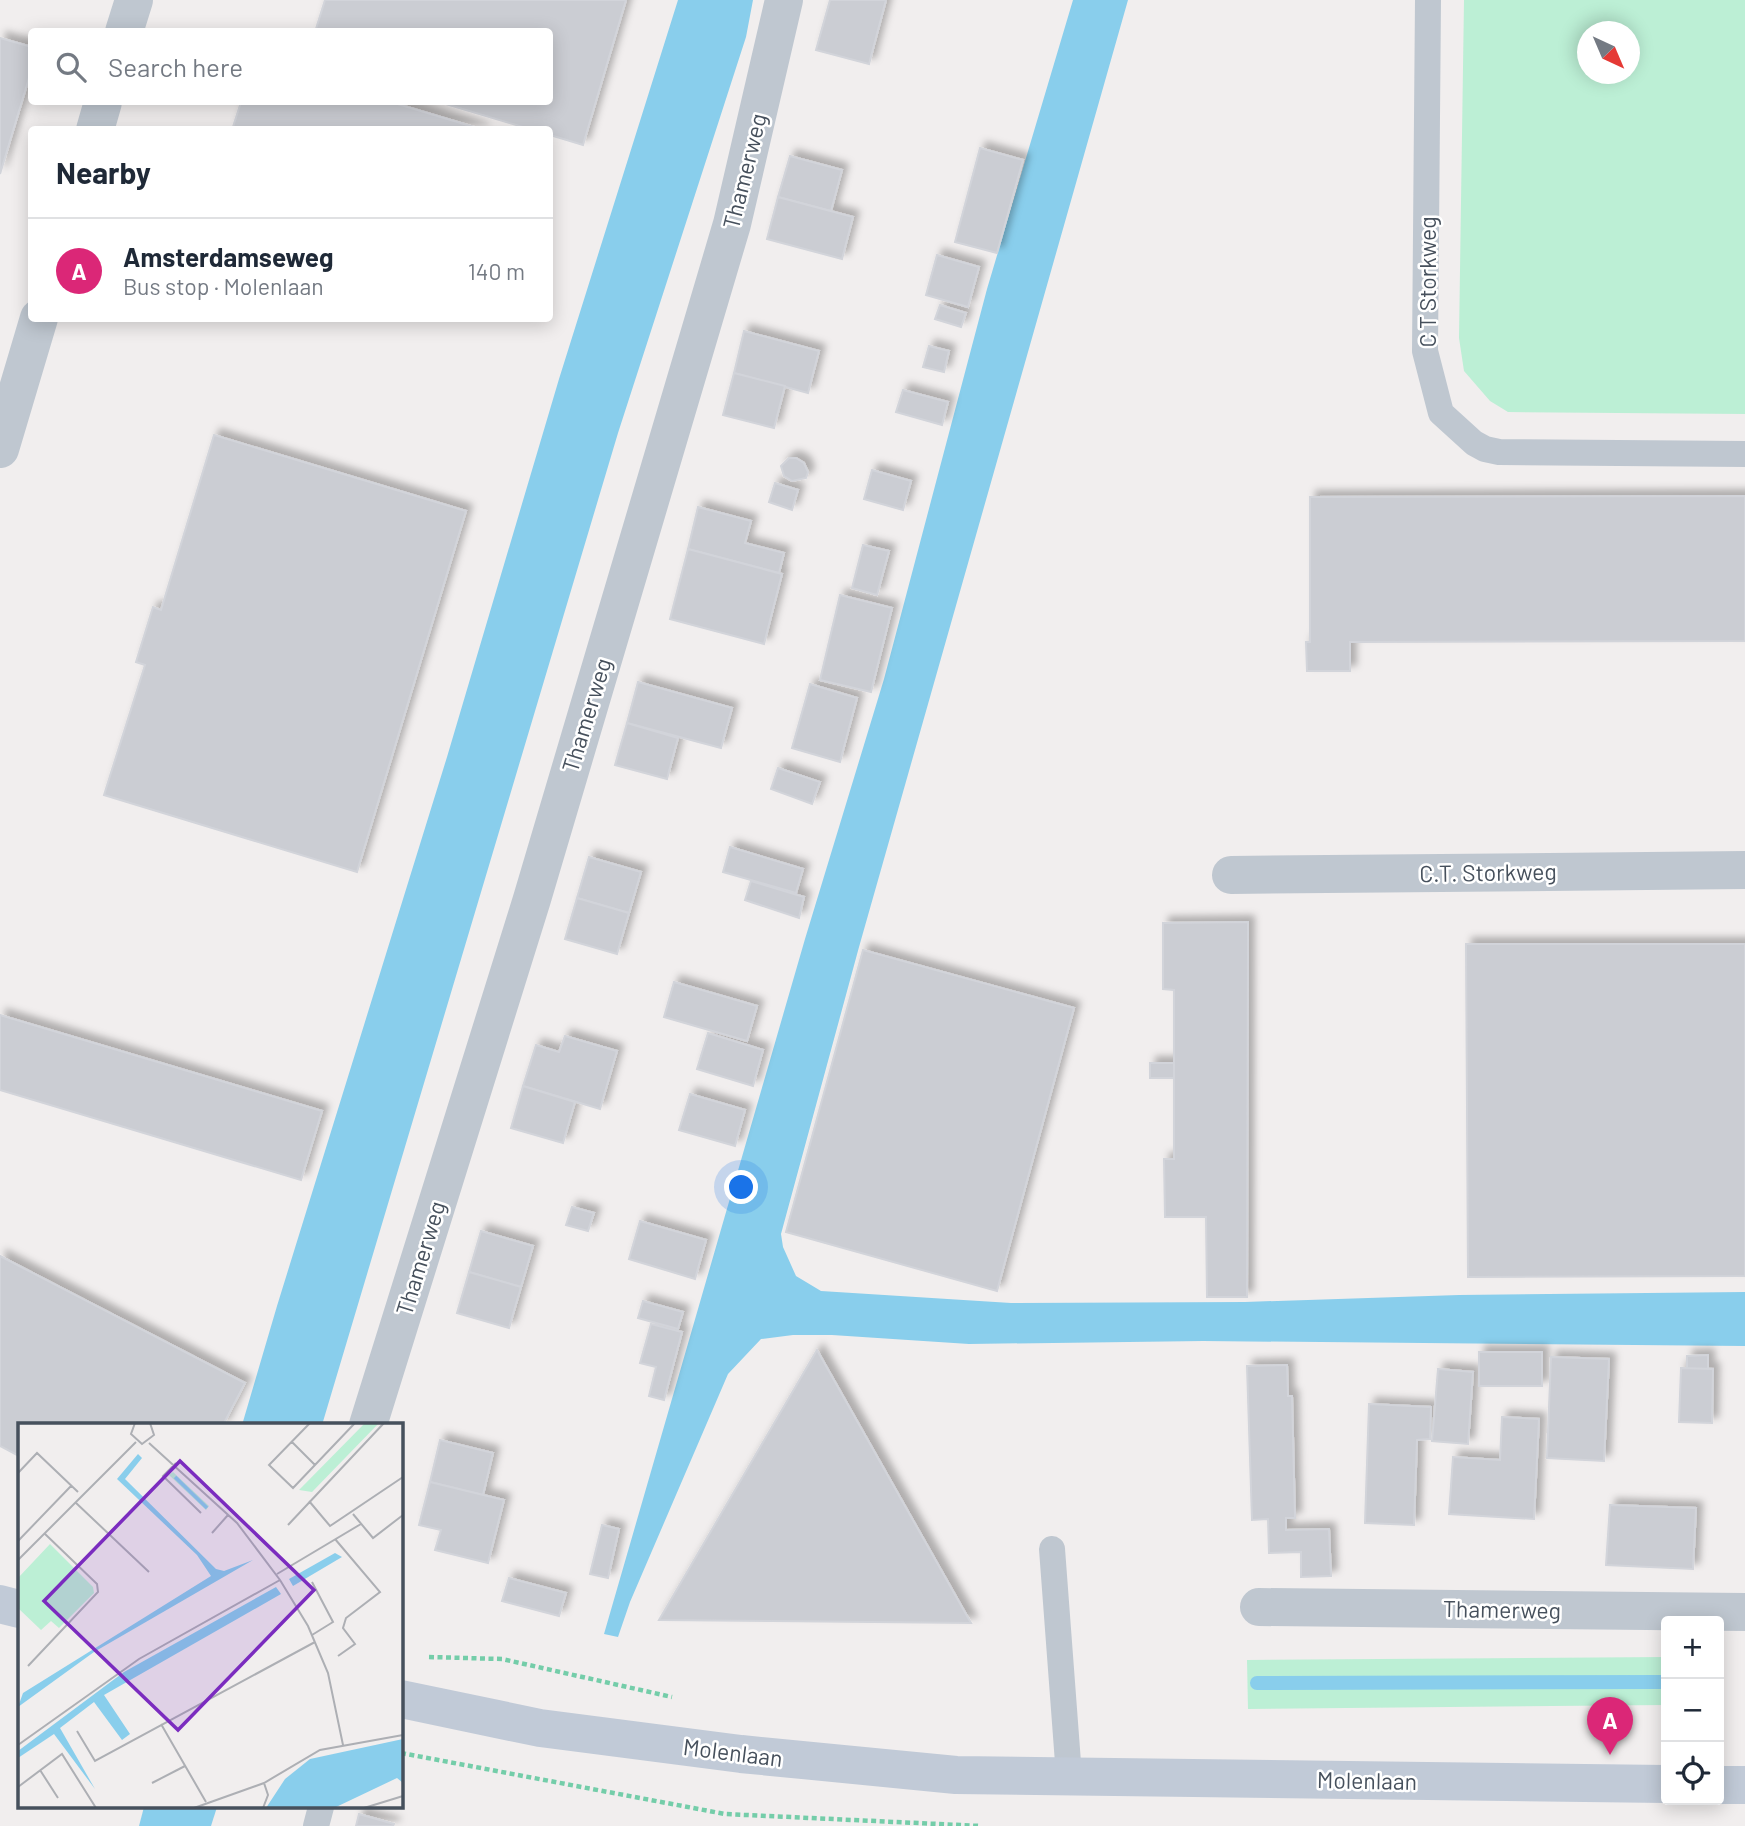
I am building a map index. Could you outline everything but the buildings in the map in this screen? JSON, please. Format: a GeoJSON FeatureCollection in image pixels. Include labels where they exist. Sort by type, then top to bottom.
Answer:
{"type":"FeatureCollection","features":[{"type":"Feature","properties":{"kind":"street"},"geometry":{"type":"LineString","coordinates":[[125,28],[134,0]]}},
{"type":"Feature","properties":{"kind":"street","name":"Thamerweg"},"geometry":{"type":"LineString","coordinates":[[369,1423],[531,899],[732,224],[784,0]]}},
{"type":"Feature","properties":{"kind":"street"},"geometry":{"type":"LineString","coordinates":[[96,126],[102,105]]}},
{"type":"Feature","properties":{"kind":"street"},"geometry":{"type":"LineString","coordinates":[[0,449],[38,322]]}},
{"type":"Feature","properties":{"kind":"street","name":"C.T. Storkweg"},"geometry":{"type":"LineString","coordinates":[[1231,875],[1745,870]]}},
{"type":"Feature","properties":{"kind":"street"},"geometry":{"type":"LineString","coordinates":[[0,1604],[18,1609]]}},
{"type":"Feature","properties":{"kind":"street","name":"Thamerweg"},"geometry":{"type":"LineString","coordinates":[[1259,1607],[1745,1612]]}},
{"type":"Feature","properties":{"kind":"street","name":"Molenlaan"},"geometry":{"type":"LineString","coordinates":[[402,1699],[541,1728],[741,1754],[956,1775],[1661,1784]]}},
{"type":"Feature","properties":{"kind":"street"},"geometry":{"type":"LineString","coordinates":[[1724,1785],[1745,1785]]}},
{"type":"Feature","properties":{"kind":"lane","name":"C T Storkweg"},"geometry":{"type":"LineString","coordinates":[[1428,0],[1425,351],[1441,413],[1474,443],[1499,452],[1745,454]]}},
{"type":"Feature","properties":{"kind":"lane"},"geometry":{"type":"LineString","coordinates":[[1052,1549],[1069,1776]]}},
{"type":"Feature","properties":{"kind":"lane"},"geometry":{"type":"LineString","coordinates":[[316,1826],[321,1808]]}},
{"type":"Feature","properties":{"kind":"path"},"geometry":{"type":"LineString","coordinates":[[402,1754],[724,1814],[981,1826]]}},
{"type":"Feature","properties":{"kind":"green space"},"geometry":{"type":"Polygon","coordinates":[[[1464,0],[1745,0],[1745,414],[1508,412],[1490,401],[1464,371],[1459,338],[1464,0]]]}},
{"type":"Feature","properties":{"kind":"green space"},"geometry":{"type":"Polygon","coordinates":[[[1661,1657],[1661,1705],[1248,1709],[1247,1660],[1661,1657]]]}},
{"type":"Feature","properties":{"kind":"water"},"geometry":{"type":"Polygon","coordinates":[[[678,0],[753,0],[746,37],[618,433],[323,1423],[243,1423],[447,757],[559,379],[678,0]]]}},
{"type":"Feature","properties":{"kind":"water"},"geometry":{"type":"Polygon","coordinates":[[[1073,0],[1128,0],[859,947],[781,1234],[783,1247],[796,1276],[821,1291],[1011,1303],[1245,1302],[1459,1295],[1745,1292],[1745,1346],[1203,1341],[969,1344],[832,1335],[793,1335],[761,1339],[728,1374],[630,1602],[618,1637],[604,1634],[805,939],[884,679],[987,289],[1073,0]]]}},
{"type":"Feature","properties":{"kind":"water"},"geometry":{"type":"Polygon","coordinates":[[[144,1808],[217,1808],[211,1826],[139,1826],[144,1808]]]}},
{"type":"Feature","properties":{"kind":"waterway"},"geometry":{"type":"LineString","coordinates":[[1257,1683],[1661,1682]]}},
{"type":"Feature","properties":{"kind":"place","name":"Amsterdamseweg"},"geometry":{"type":"Point","coordinates":[1610,1755]}}]}
